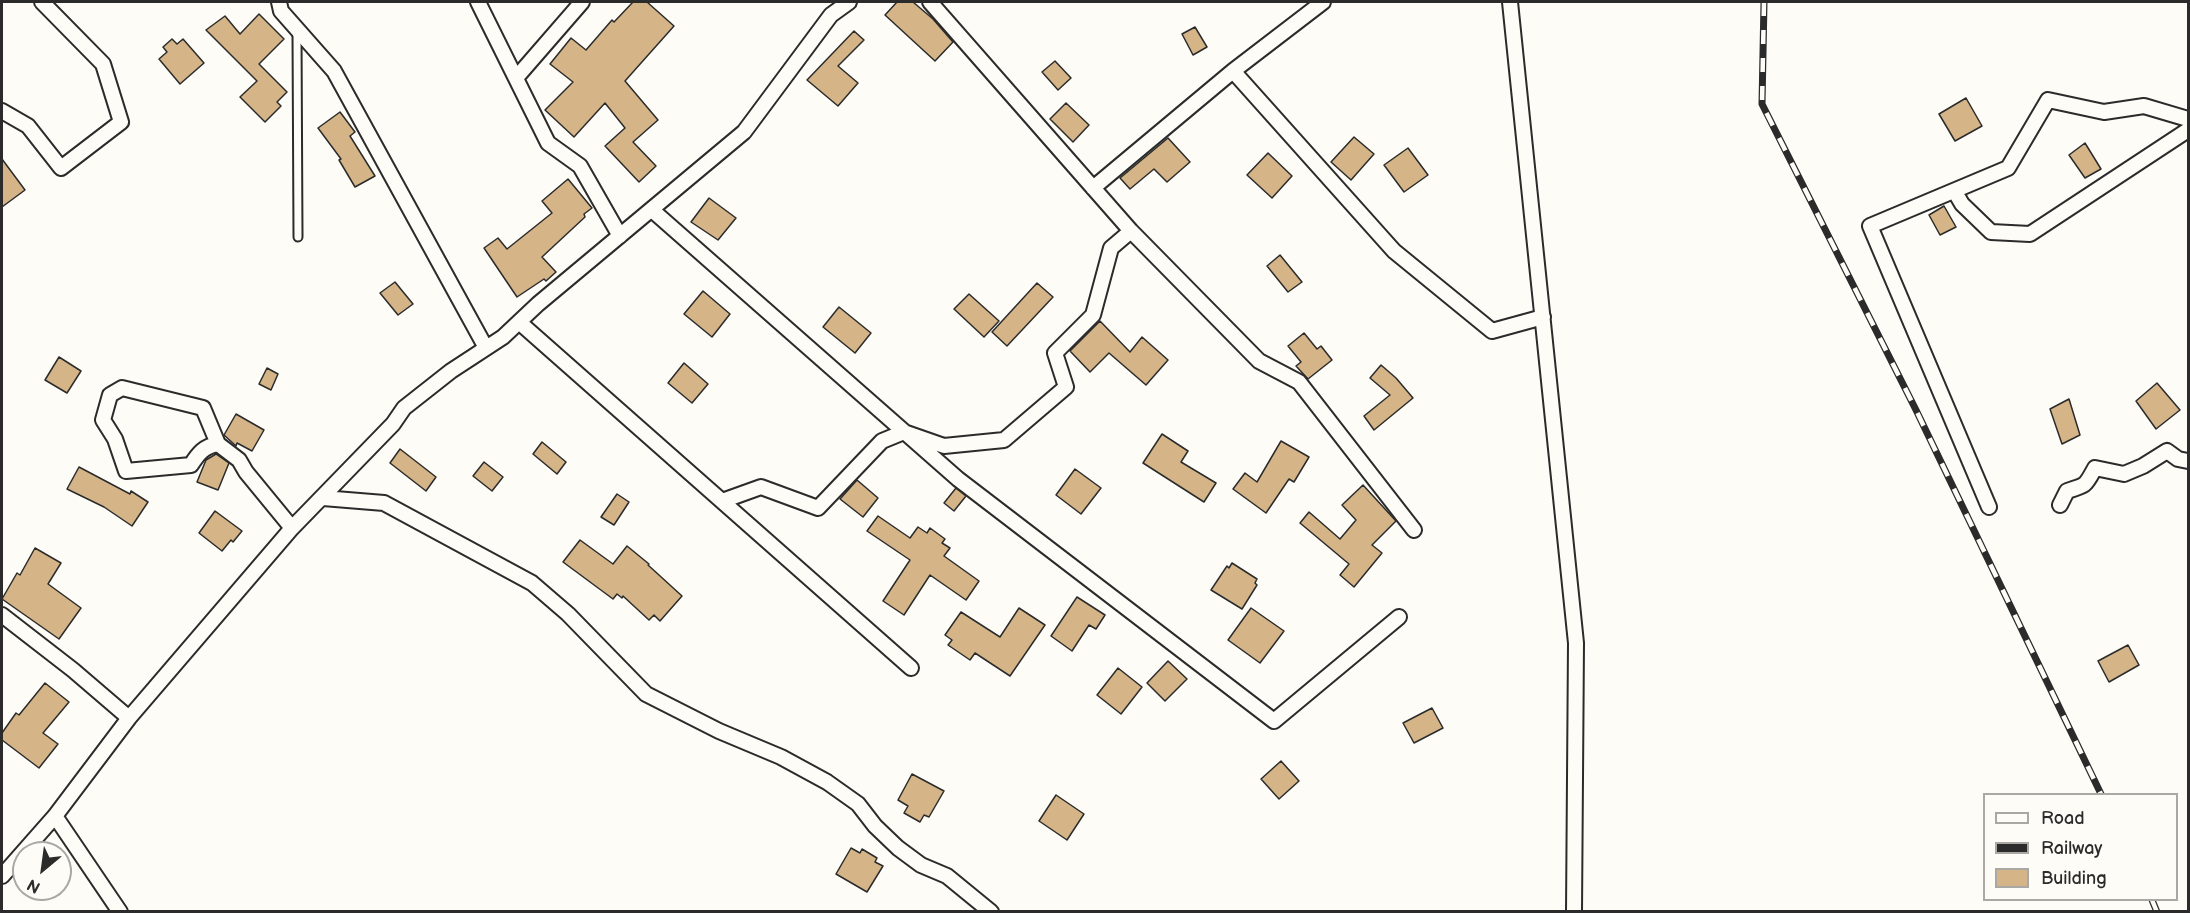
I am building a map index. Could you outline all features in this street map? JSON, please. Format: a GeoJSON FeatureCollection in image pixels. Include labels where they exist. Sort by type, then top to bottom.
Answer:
{"type":"FeatureCollection","features":[{"type":"Feature","properties":{"kind":"street"},"geometry":{"type":"LineString","coordinates":[[2,111],[28,126],[61,168],[121,122],[103,64],[42,2]]}},
{"type":"Feature","properties":{"kind":"street"},"geometry":{"type":"LineString","coordinates":[[279,2],[281,11],[334,71],[486,348]]}},
{"type":"Feature","properties":{"kind":"street"},"geometry":{"type":"LineString","coordinates":[[478,2],[548,143],[580,166],[620,236]]}},
{"type":"Feature","properties":{"kind":"street"},"geometry":{"type":"LineString","coordinates":[[516,78],[582,2]]}},
{"type":"Feature","properties":{"kind":"street"},"geometry":{"type":"LineString","coordinates":[[2,876],[55,816],[129,718],[292,528],[393,424],[405,408],[451,371],[503,337],[744,132],[831,15],[849,2]]}},
{"type":"Feature","properties":{"kind":"street"},"geometry":{"type":"LineString","coordinates":[[930,2],[1131,231],[1258,362],[1299,382],[1414,530]]}},
{"type":"Feature","properties":{"kind":"street"},"geometry":{"type":"LineString","coordinates":[[1093,188],[1233,71],[1323,2]]}},
{"type":"Feature","properties":{"kind":"street"},"geometry":{"type":"LineString","coordinates":[[1510,2],[1576,643],[1574,912]]}},
{"type":"Feature","properties":{"kind":"street"},"geometry":{"type":"LineString","coordinates":[[1233,71],[1394,251],[1492,331],[1542,317]]}},
{"type":"Feature","properties":{"kind":"street"},"geometry":{"type":"LineString","coordinates":[[1989,507],[1870,226],[2008,168],[2048,100],[2103,112],[2144,106],[2188,119]]}},
{"type":"Feature","properties":{"kind":"street"},"geometry":{"type":"LineString","coordinates":[[1955,192],[1962,204],[1991,232],[2030,234],[2188,130]]}},
{"type":"Feature","properties":{"kind":"street"},"geometry":{"type":"LineString","coordinates":[[652,210],[958,479],[1274,721],[1399,617]]}},
{"type":"Feature","properties":{"kind":"street"},"geometry":{"type":"LineString","coordinates":[[722,501],[761,487],[818,508],[882,441],[904,432],[944,446],[1004,440],[1066,387],[1055,353],[1093,315],[1111,248],[1131,231]]}},
{"type":"Feature","properties":{"kind":"street"},"geometry":{"type":"LineString","coordinates":[[519,322],[911,668]]}},
{"type":"Feature","properties":{"kind":"street"},"geometry":{"type":"LineString","coordinates":[[218,444],[208,445],[191,465],[126,471],[115,439],[103,420],[110,395],[122,388],[203,408],[218,444],[239,460],[246,472],[292,528]]}},
{"type":"Feature","properties":{"kind":"street"},"geometry":{"type":"LineString","coordinates":[[2061,505],[2067,491],[2084,486],[2091,478],[2095,468],[2124,474],[2143,466],[2167,451],[2178,459],[2188,461]]}},
{"type":"Feature","properties":{"kind":"street"},"geometry":{"type":"LineString","coordinates":[[323,498],[384,503],[532,583],[568,614],[646,694],[719,731],[781,757],[827,782],[858,804],[875,826],[898,848],[921,865],[947,876],[991,912]]}},
{"type":"Feature","properties":{"kind":"street"},"geometry":{"type":"LineString","coordinates":[[2,615],[73,670],[129,718]]}},
{"type":"Feature","properties":{"kind":"street"},"geometry":{"type":"LineString","coordinates":[[55,816],[120,912]]}},
{"type":"Feature","properties":{"kind":"lane"},"geometry":{"type":"LineString","coordinates":[[297,30],[298,237]]}},
{"type":"Feature","properties":{"kind":"building"},"geometry":{"type":"Polygon","coordinates":[[[633,2],[647,2],[674,26],[625,81],[658,120],[633,142],[656,166],[639,182],[605,146],[625,128],[605,103],[574,137],[545,110],[573,82],[550,64],[571,38],[586,50],[612,20],[614,22],[633,2]]]}},
{"type":"Feature","properties":{"kind":"building"},"geometry":{"type":"Polygon","coordinates":[[[897,2],[913,2],[933,19],[953,42],[935,61],[885,15],[897,2]]]}},
{"type":"Feature","properties":{"kind":"building"},"geometry":{"type":"Polygon","coordinates":[[[259,14],[284,39],[259,64],[287,92],[277,102],[281,106],[265,122],[240,97],[257,81],[206,30],[225,16],[240,34],[259,14]]]}},
{"type":"Feature","properties":{"kind":"building"},"geometry":{"type":"Polygon","coordinates":[[[1195,27],[1207,47],[1193,55],[1182,34],[1195,27]]]}},
{"type":"Feature","properties":{"kind":"building"},"geometry":{"type":"Polygon","coordinates":[[[854,31],[864,40],[838,66],[858,83],[838,106],[807,80],[854,31]]]}},
{"type":"Feature","properties":{"kind":"building"},"geometry":{"type":"Polygon","coordinates":[[[172,39],[177,44],[183,39],[204,63],[180,84],[159,59],[167,52],[163,47],[172,39]]]}},
{"type":"Feature","properties":{"kind":"building"},"geometry":{"type":"Polygon","coordinates":[[[1055,61],[1071,78],[1058,90],[1042,72],[1055,61]]]}},
{"type":"Feature","properties":{"kind":"building"},"geometry":{"type":"Polygon","coordinates":[[[1966,98],[1982,126],[1955,141],[1939,114],[1966,98]]]}},
{"type":"Feature","properties":{"kind":"building"},"geometry":{"type":"Polygon","coordinates":[[[1066,103],[1089,125],[1073,142],[1050,119],[1066,103]]]}},
{"type":"Feature","properties":{"kind":"building"},"geometry":{"type":"Polygon","coordinates":[[[340,112],[355,132],[350,136],[375,176],[355,187],[339,160],[341,159],[318,128],[340,112]]]}},
{"type":"Feature","properties":{"kind":"building"},"geometry":{"type":"Polygon","coordinates":[[[1354,137],[1374,154],[1351,180],[1331,162],[1354,137]]]}},
{"type":"Feature","properties":{"kind":"building"},"geometry":{"type":"Polygon","coordinates":[[[1168,138],[1190,162],[1167,182],[1154,169],[1130,189],[1120,178],[1168,138]]]}},
{"type":"Feature","properties":{"kind":"building"},"geometry":{"type":"Polygon","coordinates":[[[2085,143],[2101,169],[2085,178],[2069,155],[2085,143]]]}},
{"type":"Feature","properties":{"kind":"building"},"geometry":{"type":"Polygon","coordinates":[[[1408,148],[1428,175],[1404,192],[1384,165],[1408,148]]]}},
{"type":"Feature","properties":{"kind":"building"},"geometry":{"type":"Polygon","coordinates":[[[1268,153],[1292,176],[1272,198],[1247,175],[1268,153]]]}},
{"type":"Feature","properties":{"kind":"building"},"geometry":{"type":"Polygon","coordinates":[[[2,159],[25,190],[2,207],[2,159]]]}},
{"type":"Feature","properties":{"kind":"building"},"geometry":{"type":"Polygon","coordinates":[[[568,179],[592,208],[542,257],[556,272],[546,281],[544,279],[517,297],[484,248],[498,238],[507,249],[552,213],[542,201],[568,179]]]}},
{"type":"Feature","properties":{"kind":"building"},"geometry":{"type":"Polygon","coordinates":[[[709,198],[736,218],[718,240],[691,222],[709,198]]]}},
{"type":"Feature","properties":{"kind":"building"},"geometry":{"type":"Polygon","coordinates":[[[1944,206],[1956,227],[1940,235],[1929,215],[1944,206]]]}},
{"type":"Feature","properties":{"kind":"building"},"geometry":{"type":"Polygon","coordinates":[[[1280,255],[1302,282],[1288,292],[1267,266],[1280,255]]]}},
{"type":"Feature","properties":{"kind":"building"},"geometry":{"type":"Polygon","coordinates":[[[395,282],[413,304],[398,315],[380,293],[395,282]]]}},
{"type":"Feature","properties":{"kind":"building"},"geometry":{"type":"Polygon","coordinates":[[[1037,283],[1053,297],[1007,346],[992,332],[1037,283]]]}},
{"type":"Feature","properties":{"kind":"building"},"geometry":{"type":"Polygon","coordinates":[[[703,291],[730,314],[712,337],[684,314],[703,291]]]}},
{"type":"Feature","properties":{"kind":"building"},"geometry":{"type":"Polygon","coordinates":[[[969,294],[999,321],[984,337],[954,309],[969,294]]]}},
{"type":"Feature","properties":{"kind":"building"},"geometry":{"type":"Polygon","coordinates":[[[839,307],[871,333],[855,353],[823,327],[839,307]]]}},
{"type":"Feature","properties":{"kind":"building"},"geometry":{"type":"Polygon","coordinates":[[[1100,321],[1130,352],[1142,337],[1168,360],[1146,385],[1109,353],[1090,372],[1070,351],[1100,321]]]}},
{"type":"Feature","properties":{"kind":"building"},"geometry":{"type":"Polygon","coordinates":[[[1304,333],[1317,349],[1321,346],[1332,360],[1308,379],[1296,366],[1301,362],[1288,346],[1304,333]]]}},
{"type":"Feature","properties":{"kind":"building"},"geometry":{"type":"Polygon","coordinates":[[[59,357],[81,371],[67,393],[45,380],[59,357]]]}},
{"type":"Feature","properties":{"kind":"building"},"geometry":{"type":"Polygon","coordinates":[[[684,363],[708,384],[692,403],[668,383],[684,363]]]}},
{"type":"Feature","properties":{"kind":"building"},"geometry":{"type":"Polygon","coordinates":[[[1381,365],[1413,398],[1374,430],[1364,416],[1390,395],[1370,378],[1381,365]]]}},
{"type":"Feature","properties":{"kind":"building"},"geometry":{"type":"Polygon","coordinates":[[[267,368],[278,374],[271,390],[259,384],[267,368]]]}},
{"type":"Feature","properties":{"kind":"building"},"geometry":{"type":"Polygon","coordinates":[[[2157,383],[2180,410],[2156,429],[2136,401],[2157,383]]]}},
{"type":"Feature","properties":{"kind":"building"},"geometry":{"type":"Polygon","coordinates":[[[2069,399],[2080,435],[2062,444],[2050,409],[2069,399]]]}},
{"type":"Feature","properties":{"kind":"building"},"geometry":{"type":"Polygon","coordinates":[[[236,414],[264,430],[252,451],[237,443],[236,446],[224,435],[236,414]]]}},
{"type":"Feature","properties":{"kind":"building"},"geometry":{"type":"Polygon","coordinates":[[[1162,434],[1188,451],[1181,462],[1216,483],[1204,502],[1143,463],[1162,434]]]}},
{"type":"Feature","properties":{"kind":"building"},"geometry":{"type":"Polygon","coordinates":[[[1281,441],[1309,457],[1294,482],[1289,479],[1266,513],[1233,489],[1245,473],[1257,482],[1281,441]]]}},
{"type":"Feature","properties":{"kind":"building"},"geometry":{"type":"Polygon","coordinates":[[[542,442],[566,462],[557,474],[533,454],[542,442]]]}},
{"type":"Feature","properties":{"kind":"building"},"geometry":{"type":"Polygon","coordinates":[[[400,449],[436,477],[426,491],[390,463],[400,449]]]}},
{"type":"Feature","properties":{"kind":"building"},"geometry":{"type":"Polygon","coordinates":[[[216,454],[229,463],[218,490],[197,482],[206,460],[216,454]]]}},
{"type":"Feature","properties":{"kind":"building"},"geometry":{"type":"Polygon","coordinates":[[[484,462],[503,477],[492,491],[473,476],[484,462]]]}},
{"type":"Feature","properties":{"kind":"building"},"geometry":{"type":"Polygon","coordinates":[[[79,467],[130,494],[131,491],[148,502],[132,526],[104,507],[67,489],[79,467]]]}},
{"type":"Feature","properties":{"kind":"building"},"geometry":{"type":"Polygon","coordinates":[[[1075,469],[1101,488],[1081,514],[1056,495],[1075,469]]]}},
{"type":"Feature","properties":{"kind":"building"},"geometry":{"type":"Polygon","coordinates":[[[857,480],[878,498],[863,517],[840,499],[857,480]]]}},
{"type":"Feature","properties":{"kind":"building"},"geometry":{"type":"Polygon","coordinates":[[[1363,485],[1396,521],[1372,545],[1382,553],[1354,587],[1340,575],[1349,564],[1300,523],[1309,512],[1340,539],[1356,520],[1342,505],[1363,485]]]}},
{"type":"Feature","properties":{"kind":"building"},"geometry":{"type":"Polygon","coordinates":[[[956,488],[966,496],[954,511],[944,503],[956,488]]]}},
{"type":"Feature","properties":{"kind":"building"},"geometry":{"type":"Polygon","coordinates":[[[617,494],[629,502],[614,525],[601,517],[617,494]]]}},
{"type":"Feature","properties":{"kind":"building"},"geometry":{"type":"Polygon","coordinates":[[[215,511],[242,531],[222,551],[199,533],[215,511]]]}},
{"type":"Feature","properties":{"kind":"building"},"geometry":{"type":"Polygon","coordinates":[[[878,516],[910,538],[918,527],[927,533],[930,528],[945,539],[942,543],[950,548],[944,556],[979,581],[966,600],[930,575],[904,615],[883,601],[910,560],[867,531],[878,516]]]}},
{"type":"Feature","properties":{"kind":"building"},"geometry":{"type":"Polygon","coordinates":[[[580,540],[613,564],[627,546],[682,596],[660,621],[654,615],[649,620],[623,596],[622,598],[617,594],[613,599],[563,562],[580,540]]]}},
{"type":"Feature","properties":{"kind":"building"},"geometry":{"type":"Polygon","coordinates":[[[35,548],[61,563],[48,584],[81,608],[59,639],[2,599],[17,573],[20,575],[35,548]]]}},
{"type":"Feature","properties":{"kind":"building"},"geometry":{"type":"Polygon","coordinates":[[[1232,563],[1257,579],[1255,583],[1257,585],[1242,609],[1211,590],[1227,566],[1229,568],[1232,563]]]}},
{"type":"Feature","properties":{"kind":"building"},"geometry":{"type":"Polygon","coordinates":[[[1077,597],[1105,615],[1096,629],[1089,625],[1072,651],[1051,636],[1077,597]]]}},
{"type":"Feature","properties":{"kind":"building"},"geometry":{"type":"Polygon","coordinates":[[[1019,608],[1045,625],[1010,676],[975,653],[970,660],[948,645],[952,640],[945,635],[961,612],[1000,637],[1019,608]]]}},
{"type":"Feature","properties":{"kind":"building"},"geometry":{"type":"Polygon","coordinates":[[[1251,608],[1284,631],[1260,663],[1228,640],[1251,608]]]}},
{"type":"Feature","properties":{"kind":"building"},"geometry":{"type":"Polygon","coordinates":[[[2128,645],[2139,665],[2109,682],[2098,661],[2128,645]]]}},
{"type":"Feature","properties":{"kind":"building"},"geometry":{"type":"Polygon","coordinates":[[[1168,661],[1187,679],[1165,701],[1147,683],[1168,661]]]}},
{"type":"Feature","properties":{"kind":"building"},"geometry":{"type":"Polygon","coordinates":[[[1118,668],[1142,687],[1121,714],[1097,695],[1118,668]]]}},
{"type":"Feature","properties":{"kind":"building"},"geometry":{"type":"Polygon","coordinates":[[[45,683],[69,702],[43,733],[58,744],[39,768],[2,740],[2,733],[16,713],[19,715],[45,683]]]}},
{"type":"Feature","properties":{"kind":"building"},"geometry":{"type":"Polygon","coordinates":[[[1432,708],[1443,728],[1414,743],[1403,723],[1432,708]]]}},
{"type":"Feature","properties":{"kind":"building"},"geometry":{"type":"Polygon","coordinates":[[[1281,761],[1299,781],[1279,799],[1261,779],[1281,761]]]}},
{"type":"Feature","properties":{"kind":"building"},"geometry":{"type":"Polygon","coordinates":[[[912,774],[944,791],[929,817],[924,815],[920,822],[904,813],[908,806],[898,800],[912,774]]]}},
{"type":"Feature","properties":{"kind":"building"},"geometry":{"type":"Polygon","coordinates":[[[1056,795],[1084,814],[1067,840],[1039,821],[1056,795]]]}},
{"type":"Feature","properties":{"kind":"building"},"geometry":{"type":"Polygon","coordinates":[[[851,848],[860,853],[862,849],[877,858],[875,862],[883,866],[867,892],[836,874],[851,848]]]}},
{"type":"Feature","properties":{"kind":"railway"},"geometry":{"type":"LineString","coordinates":[[1764,2],[1762,104],[1916,410],[2101,793]]}},
{"type":"Feature","properties":{"kind":"railway"},"geometry":{"type":"LineString","coordinates":[[2152,901],[2157,912]]}}]}
